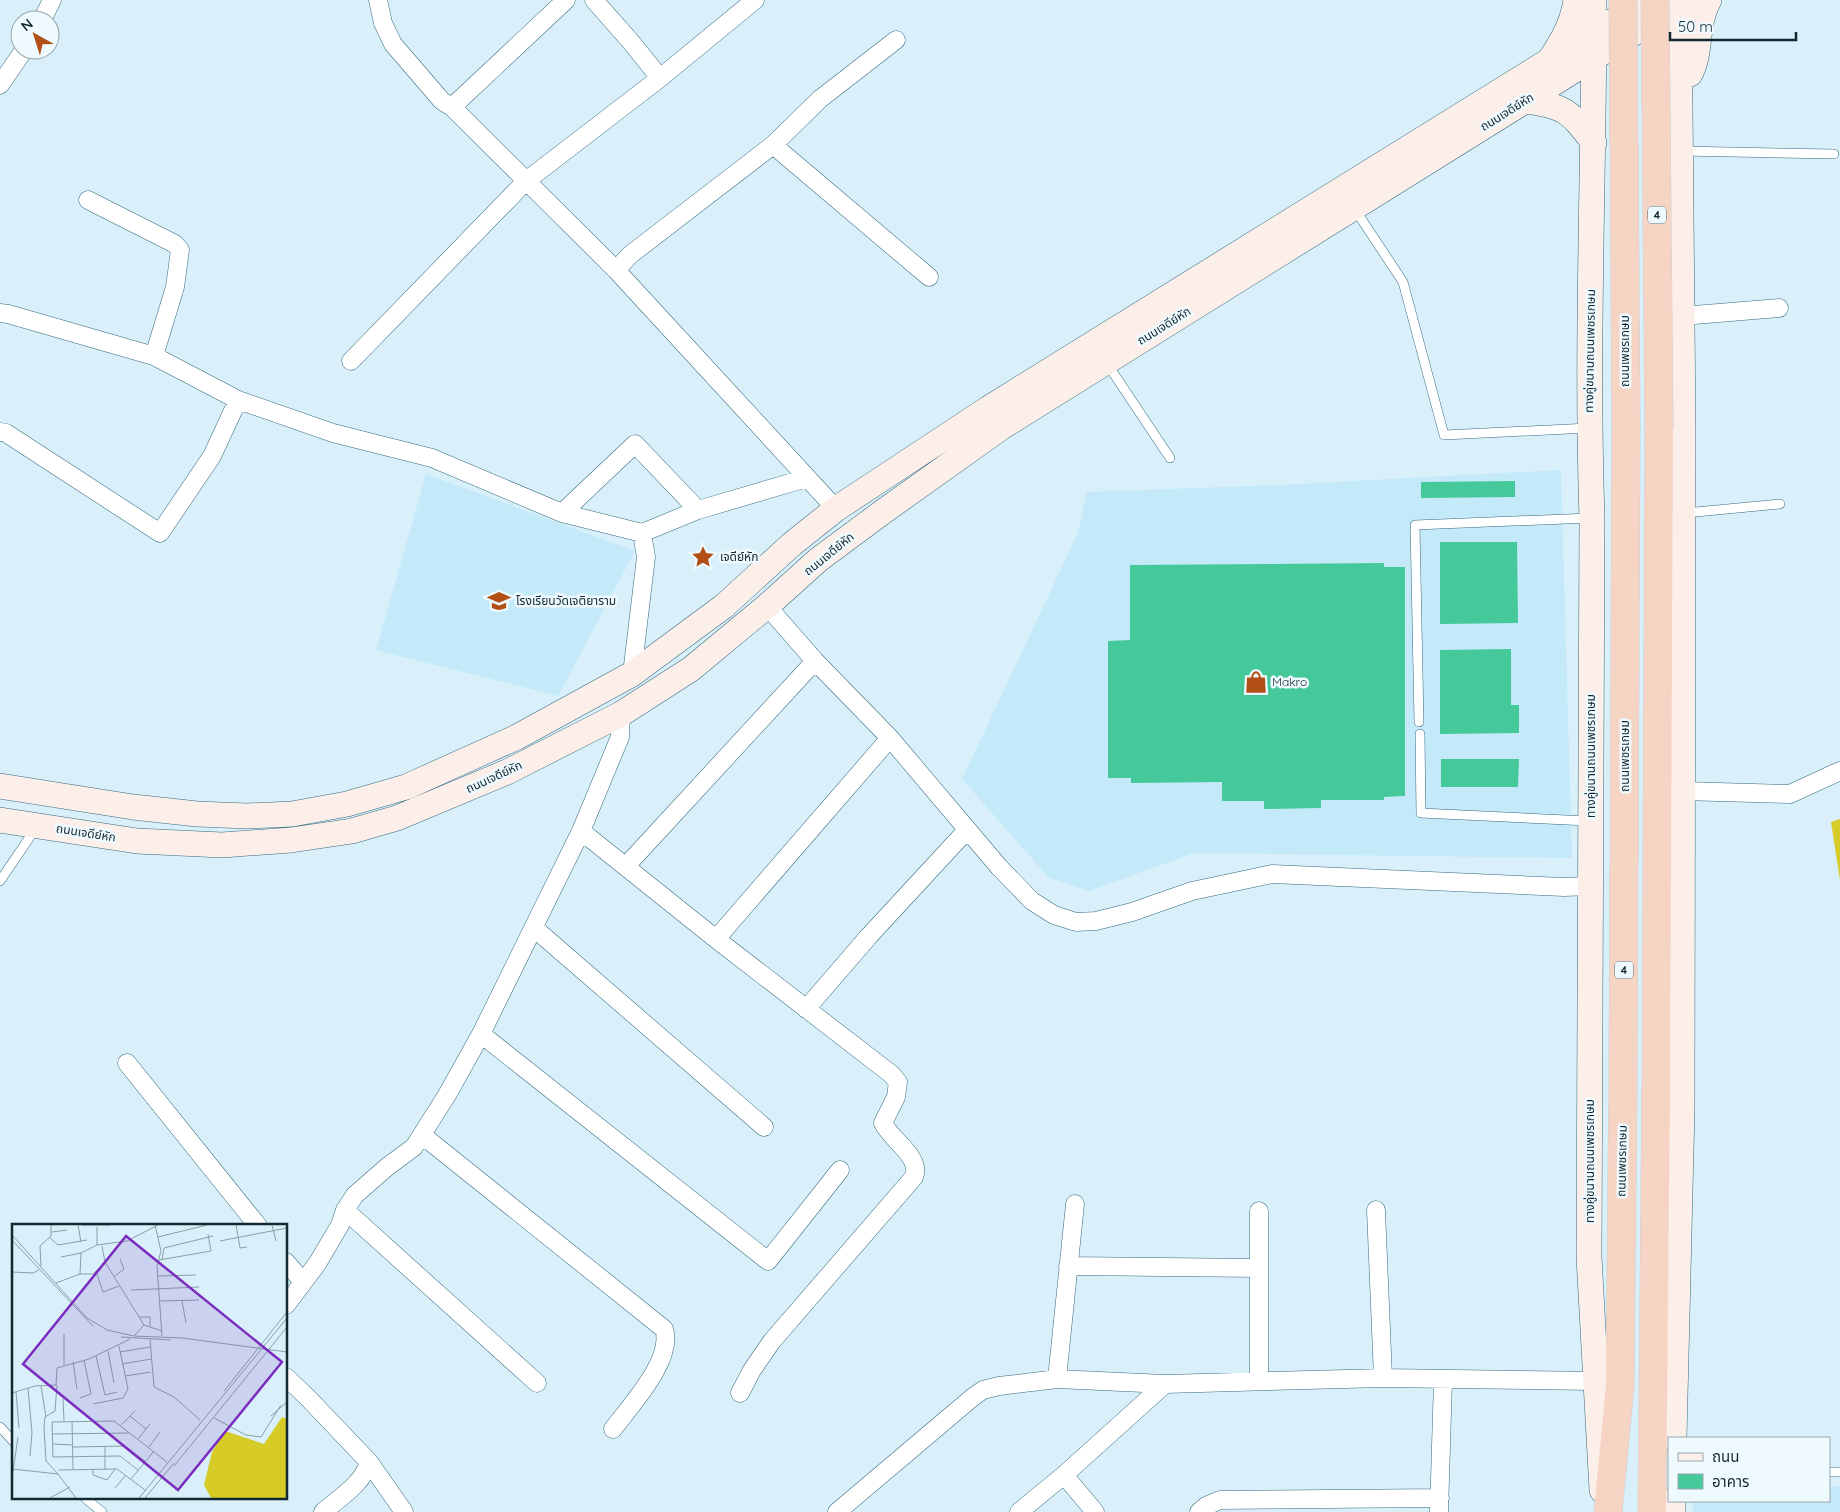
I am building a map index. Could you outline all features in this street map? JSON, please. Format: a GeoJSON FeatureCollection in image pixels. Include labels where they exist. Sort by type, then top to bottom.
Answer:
{"type":"FeatureCollection","features":[{"type":"Feature","properties":{"kind":"highway","name":"ถนนเพชรเกษม"},"geometry":{"type":"LineString","coordinates":[[1608,1512],[1620,1385],[1626,426],[1623,0]]}},
{"type":"Feature","properties":{"kind":"highway","name":"4"},"geometry":{"type":"LineString","coordinates":[[1652,1512],[1659,429],[1675,1]]}},
{"type":"Feature","properties":{"kind":"main road"},"geometry":{"type":"LineString","coordinates":[[1550,60],[1565,36],[1574,15],[1576,0]]}},
{"type":"Feature","properties":{"kind":"main road","name":"ทางคู่ขนานถนนเพชรเกษม"},"geometry":{"type":"LineString","coordinates":[[1594,0],[1594,143],[1589,428],[1592,518],[1589,1257],[1603,1512]]}},
{"type":"Feature","properties":{"kind":"main road","name":"ถนนเจดีย์หัก"},"geometry":{"type":"LineString","coordinates":[[0,786],[133,807],[197,814],[247,816],[292,814],[348,804],[414,784],[517,737],[632,674],[724,606],[792,544],[836,510],[989,408],[1647,0]]}},
{"type":"Feature","properties":{"kind":"main road"},"geometry":{"type":"LineString","coordinates":[[1680,94],[1694,67],[1699,26],[1709,0]]}},
{"type":"Feature","properties":{"kind":"main road","name":"ถนนเจดีย์หัก"},"geometry":{"type":"LineString","coordinates":[[1,822],[137,841],[222,845],[291,840],[352,830],[397,818],[507,772],[621,714],[691,670],[818,560],[1002,427],[1594,58],[1675,1]]}},
{"type":"Feature","properties":{"kind":"main road","name":"4"},"geometry":{"type":"LineString","coordinates":[[1674,1437],[1682,1109],[1682,316],[1680,94],[1675,1]]}},
{"type":"Feature","properties":{"kind":"main road"},"geometry":{"type":"LineString","coordinates":[[1526,101],[1550,104],[1568,112],[1594,143]]}},
{"type":"Feature","properties":{"kind":"street"},"geometry":{"type":"LineString","coordinates":[[378,0],[383,23],[393,44],[442,101],[452,107],[616,270],[836,510]]}},
{"type":"Feature","properties":{"kind":"street"},"geometry":{"type":"LineString","coordinates":[[452,107],[566,0]]}},
{"type":"Feature","properties":{"kind":"street"},"geometry":{"type":"LineString","coordinates":[[594,0],[660,78]]}},
{"type":"Feature","properties":{"kind":"street"},"geometry":{"type":"LineString","coordinates":[[351,360],[526,181],[660,78],[755,0]]}},
{"type":"Feature","properties":{"kind":"street"},"geometry":{"type":"LineString","coordinates":[[616,270],[630,255],[773,144],[820,99],[896,40]]}},
{"type":"Feature","properties":{"kind":"street"},"geometry":{"type":"LineString","coordinates":[[0,85],[17,60]]}},
{"type":"Feature","properties":{"kind":"street"},"geometry":{"type":"LineString","coordinates":[[773,144],[929,277]]}},
{"type":"Feature","properties":{"kind":"street"},"geometry":{"type":"LineString","coordinates":[[88,200],[175,244],[180,250],[181,254],[175,287],[154,356]]}},
{"type":"Feature","properties":{"kind":"street"},"geometry":{"type":"LineString","coordinates":[[1682,316],[1779,308]]}},
{"type":"Feature","properties":{"kind":"street"},"geometry":{"type":"LineString","coordinates":[[0,313],[154,356],[238,400],[333,433],[432,458],[562,514],[642,532],[698,510],[808,478]]}},
{"type":"Feature","properties":{"kind":"street"},"geometry":{"type":"LineString","coordinates":[[0,432],[6,434],[160,533],[212,456],[238,400]]}},
{"type":"Feature","properties":{"kind":"street"},"geometry":{"type":"LineString","coordinates":[[562,514],[635,444],[698,510]]}},
{"type":"Feature","properties":{"kind":"street"},"geometry":{"type":"LineString","coordinates":[[632,674],[646,557],[642,532]]}},
{"type":"Feature","properties":{"kind":"street"},"geometry":{"type":"LineString","coordinates":[[767,606],[815,661],[890,738],[999,867],[1032,901],[1054,915],[1076,922],[1096,922],[1132,912],[1192,890],[1272,874],[1564,888],[1591,886]]}},
{"type":"Feature","properties":{"kind":"street"},"geometry":{"type":"LineString","coordinates":[[626,866],[815,661]]}},
{"type":"Feature","properties":{"kind":"street"},"geometry":{"type":"LineString","coordinates":[[288,1302],[317,1264],[335,1233],[345,1210],[355,1195],[363,1186],[414,1147],[448,1095],[481,1034],[581,831],[620,736],[621,714]]}},
{"type":"Feature","properties":{"kind":"street"},"geometry":{"type":"LineString","coordinates":[[716,940],[890,738]]}},
{"type":"Feature","properties":{"kind":"street"},"geometry":{"type":"LineString","coordinates":[[1682,791],[1790,794],[1840,771]]}},
{"type":"Feature","properties":{"kind":"street"},"geometry":{"type":"LineString","coordinates":[[806,1009],[869,936],[967,830]]}},
{"type":"Feature","properties":{"kind":"street"},"geometry":{"type":"LineString","coordinates":[[581,831],[716,940],[891,1074],[898,1082],[896,1097],[883,1123],[887,1131],[913,1160],[916,1171],[914,1177],[772,1341],[752,1370],[740,1393]]}},
{"type":"Feature","properties":{"kind":"street"},"geometry":{"type":"LineString","coordinates":[[534,928],[764,1127]]}},
{"type":"Feature","properties":{"kind":"street"},"geometry":{"type":"LineString","coordinates":[[481,1034],[768,1261],[840,1170]]}},
{"type":"Feature","properties":{"kind":"street"},"geometry":{"type":"LineString","coordinates":[[127,1063],[256,1224]]}},
{"type":"Feature","properties":{"kind":"street"},"geometry":{"type":"LineString","coordinates":[[422,1135],[664,1329],[667,1338],[658,1368],[613,1429]]}},
{"type":"Feature","properties":{"kind":"street"},"geometry":{"type":"LineString","coordinates":[[1058,1379],[1075,1204]]}},
{"type":"Feature","properties":{"kind":"street"},"geometry":{"type":"LineString","coordinates":[[345,1210],[537,1383]]}},
{"type":"Feature","properties":{"kind":"street"},"geometry":{"type":"LineString","coordinates":[[1376,1210],[1384,1378]]}},
{"type":"Feature","properties":{"kind":"street"},"geometry":{"type":"LineString","coordinates":[[1259,1211],[1259,1380]]}},
{"type":"Feature","properties":{"kind":"street"},"geometry":{"type":"LineString","coordinates":[[288,1264],[303,1282]]}},
{"type":"Feature","properties":{"kind":"street"},"geometry":{"type":"LineString","coordinates":[[1068,1266],[1258,1268]]}},
{"type":"Feature","properties":{"kind":"street"},"geometry":{"type":"LineString","coordinates":[[837,1512],[983,1390],[999,1386],[1058,1379],[1165,1384],[1384,1378],[1595,1381]]}},
{"type":"Feature","properties":{"kind":"street"},"geometry":{"type":"LineString","coordinates":[[288,1379],[369,1462],[404,1512]]}},
{"type":"Feature","properties":{"kind":"street"},"geometry":{"type":"LineString","coordinates":[[1199,1512],[1206,1506],[1220,1500],[1440,1505],[1443,1380]]}},
{"type":"Feature","properties":{"kind":"street"},"geometry":{"type":"LineString","coordinates":[[1019,1512],[1064,1475],[1165,1384]]}},
{"type":"Feature","properties":{"kind":"street"},"geometry":{"type":"LineString","coordinates":[[323,1512],[359,1482],[366,1473],[369,1462]]}},
{"type":"Feature","properties":{"kind":"street"},"geometry":{"type":"LineString","coordinates":[[1064,1475],[1095,1512]]}},
{"type":"Feature","properties":{"kind":"lane"},"geometry":{"type":"LineString","coordinates":[[1680,151],[1834,154]]}},
{"type":"Feature","properties":{"kind":"lane"},"geometry":{"type":"LineString","coordinates":[[1354,208],[1403,282],[1444,434],[1589,428]]}},
{"type":"Feature","properties":{"kind":"lane"},"geometry":{"type":"LineString","coordinates":[[1106,362],[1170,458]]}},
{"type":"Feature","properties":{"kind":"lane"},"geometry":{"type":"LineString","coordinates":[[1682,513],[1780,504]]}},
{"type":"Feature","properties":{"kind":"lane"},"geometry":{"type":"LineString","coordinates":[[1419,722],[1415,525],[1592,518]]}},
{"type":"Feature","properties":{"kind":"lane"},"geometry":{"type":"LineString","coordinates":[[1420,734],[1421,812],[1591,822]]}},
{"type":"Feature","properties":{"kind":"lane"},"geometry":{"type":"LineString","coordinates":[[0,881],[37,826]]}},
{"type":"Feature","properties":{"kind":"lane"},"geometry":{"type":"LineString","coordinates":[[0,1427],[12,1440]]}},
{"type":"Feature","properties":{"kind":"lane"},"geometry":{"type":"LineString","coordinates":[[87,1500],[102,1512]]}},
{"type":"Feature","properties":{"kind":"shaded area"},"geometry":{"type":"Polygon","coordinates":[[[1561,470],[1572,858],[1194,853],[1089,891],[1049,878],[962,779],[1078,533],[1087,492],[1279,485],[1561,470]]]}},
{"type":"Feature","properties":{"kind":"shaded area","name":"โรงเรียนวัดเจติยาราม"},"geometry":{"type":"Polygon","coordinates":[[[426,474],[635,551],[558,696],[376,650],[426,474]]]}},
{"type":"Feature","properties":{"kind":"shaded area"},"geometry":{"type":"Polygon","coordinates":[[[1840,819],[1840,880],[1831,822],[1840,819]]]}},
{"type":"Feature","properties":{"kind":"shaded area"},"geometry":{"type":"Polygon","coordinates":[[[1840,1486],[1840,1512],[1693,1512],[1693,1502],[1830,1502],[1830,1487],[1840,1486]]]}},
{"type":"Feature","properties":{"kind":"building"},"geometry":{"type":"Polygon","coordinates":[[[1515,481],[1515,497],[1421,498],[1421,482],[1515,481]]]}},
{"type":"Feature","properties":{"kind":"building"},"geometry":{"type":"Polygon","coordinates":[[[1440,542],[1517,542],[1518,623],[1440,624],[1440,542]]]}},
{"type":"Feature","properties":{"kind":"building","name":"Makro"},"geometry":{"type":"Polygon","coordinates":[[[1384,563],[1384,567],[1405,567],[1405,796],[1384,797],[1384,800],[1321,800],[1321,808],[1264,809],[1264,801],[1222,801],[1222,782],[1131,783],[1131,778],[1108,778],[1108,641],[1130,640],[1130,565],[1384,563]]]}},
{"type":"Feature","properties":{"kind":"building"},"geometry":{"type":"Polygon","coordinates":[[[1511,649],[1511,705],[1519,705],[1519,733],[1440,734],[1440,650],[1511,649]]]}},
{"type":"Feature","properties":{"kind":"building"},"geometry":{"type":"Polygon","coordinates":[[[1441,759],[1519,759],[1518,787],[1441,787],[1441,759]]]}},
{"type":"Feature","properties":{"kind":"place","name":"เจดีย์หัก"},"geometry":{"type":"Point","coordinates":[703,557]}},
{"type":"Feature","properties":{"kind":"place","name":"โรงเรียนวัดเจติยาราม"},"geometry":{"type":"Point","coordinates":[499,601]}},
{"type":"Feature","properties":{"kind":"place","name":"Makro"},"geometry":{"type":"Point","coordinates":[1256,682]}}]}
